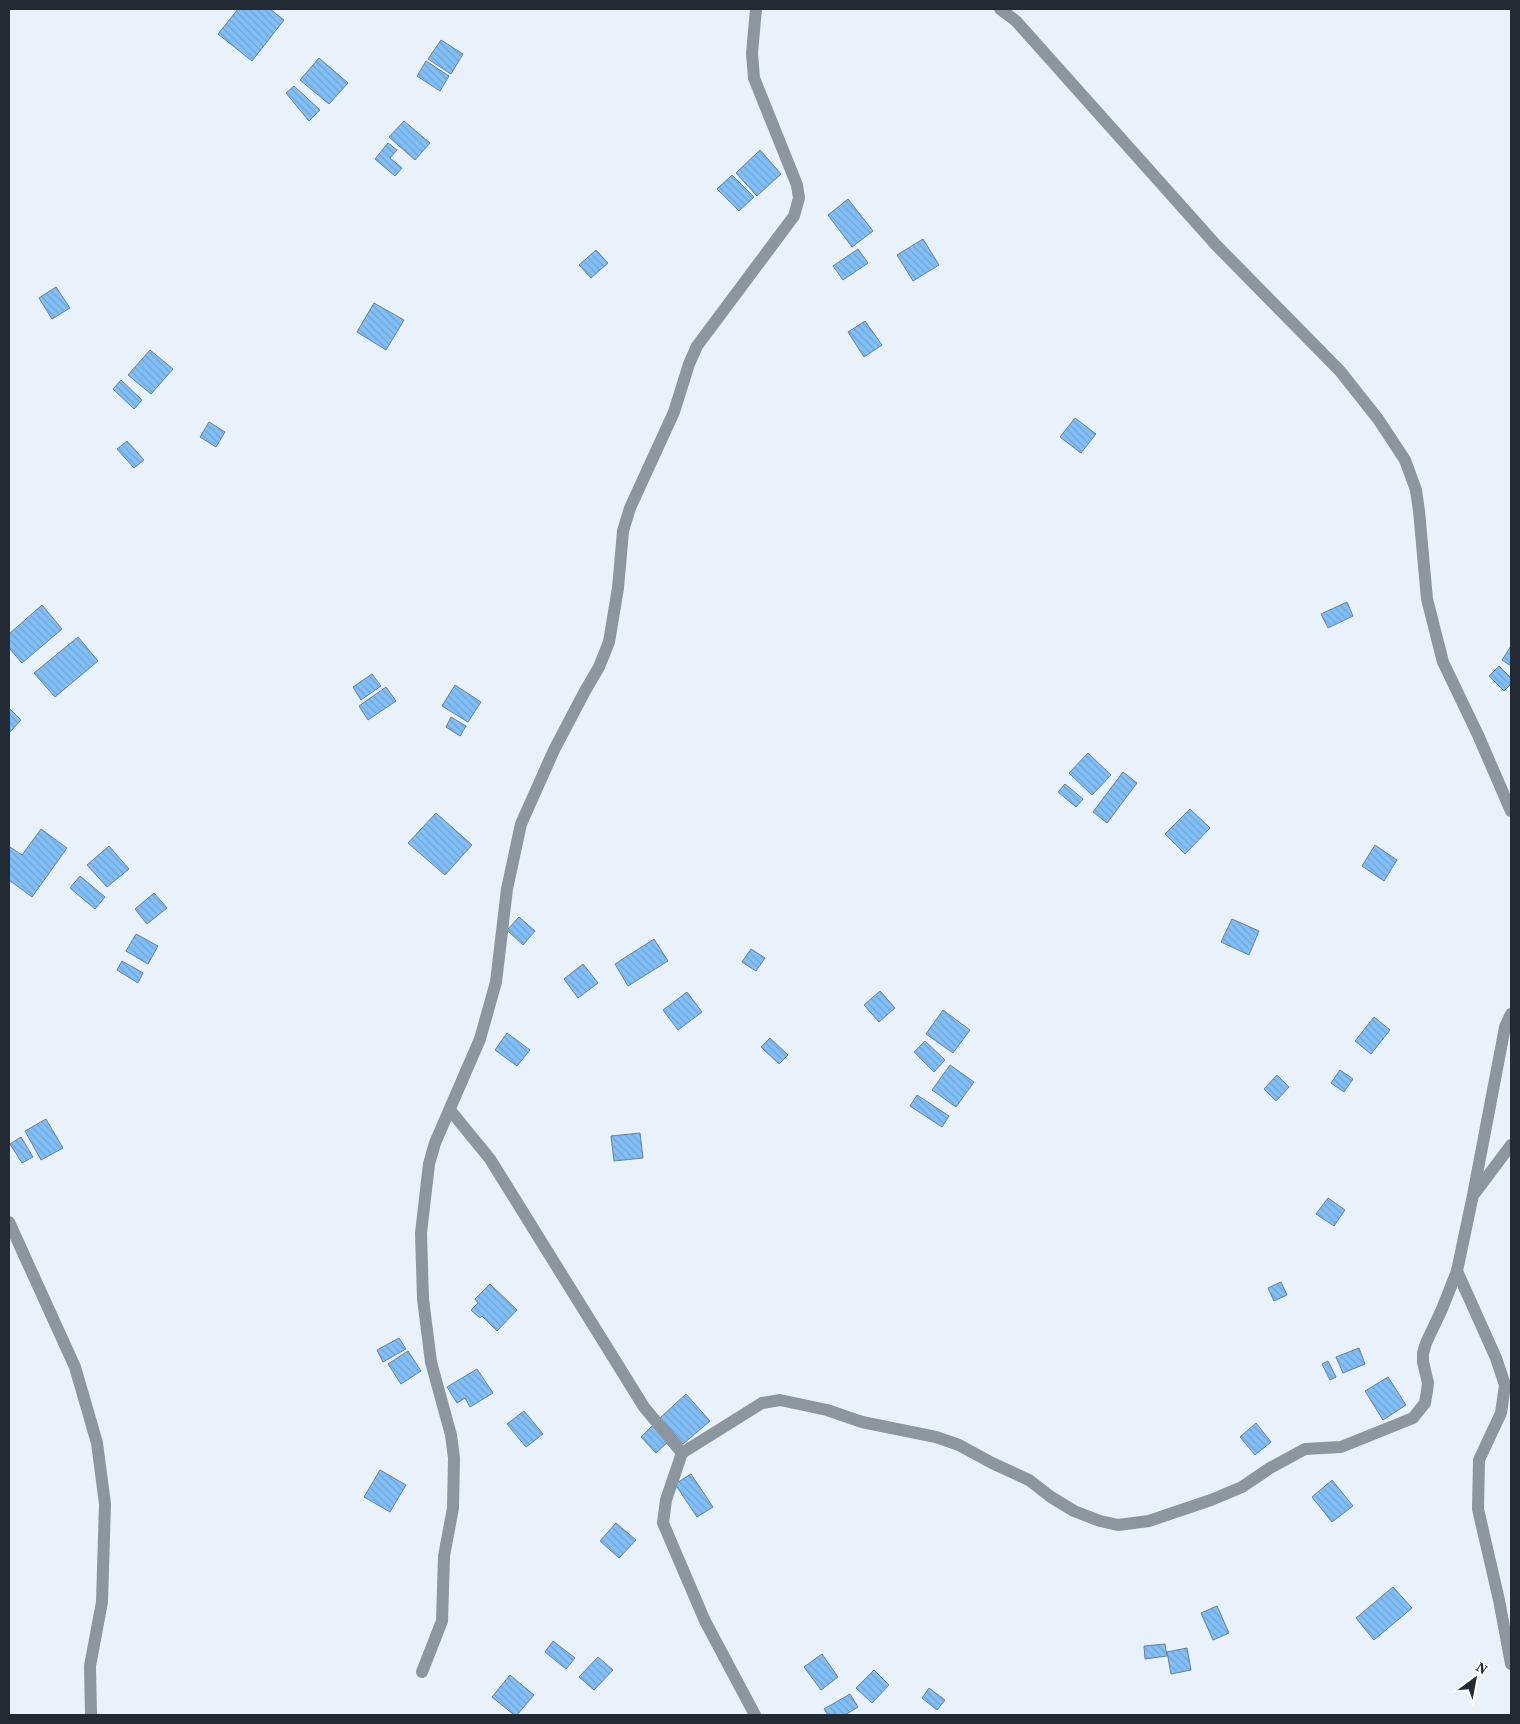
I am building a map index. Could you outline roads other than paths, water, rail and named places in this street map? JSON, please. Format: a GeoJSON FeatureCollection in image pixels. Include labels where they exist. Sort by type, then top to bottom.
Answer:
{"type":"FeatureCollection","features":[{"type":"Feature","properties":{"kind":"street"},"geometry":{"type":"LineString","coordinates":[[422,1672],[442,1621],[444,1556],[452,1508],[454,1458],[451,1436],[431,1362],[423,1299],[421,1233],[429,1164],[435,1143],[480,1039],[496,982],[507,890],[521,824],[554,750],[584,691],[600,667],[609,642],[618,588],[623,531],[630,508],[674,412],[689,364],[697,346],[794,216],[799,198],[796,185],[754,78],[752,53],[756,9]]}},
{"type":"Feature","properties":{"kind":"street"},"geometry":{"type":"LineString","coordinates":[[1000,9],[1016,21],[1216,245],[1340,371],[1378,419],[1405,460],[1416,490],[1427,599],[1443,662],[1478,735],[1511,811]]}},
{"type":"Feature","properties":{"kind":"street"},"geometry":{"type":"LineString","coordinates":[[755,1715],[705,1621],[663,1523],[666,1500],[682,1452],[762,1402],[780,1400],[827,1410],[862,1422],[936,1437],[959,1445],[1029,1480],[1051,1497],[1074,1511],[1100,1521],[1118,1525],[1149,1521],[1211,1500],[1242,1487],[1270,1468],[1305,1449],[1341,1447],[1413,1418],[1425,1403],[1427,1392],[1423,1353],[1457,1271],[1506,1027],[1511,1014]]}},
{"type":"Feature","properties":{"kind":"street"},"geometry":{"type":"LineString","coordinates":[[450,1110],[490,1159],[644,1408],[682,1452]]}},
{"type":"Feature","properties":{"kind":"street"},"geometry":{"type":"LineString","coordinates":[[1473,1196],[1511,1145]]}},
{"type":"Feature","properties":{"kind":"street"},"geometry":{"type":"LineString","coordinates":[[9,1222],[75,1367],[97,1443],[105,1504],[102,1602],[90,1666],[91,1715]]}},
{"type":"Feature","properties":{"kind":"street"},"geometry":{"type":"LineString","coordinates":[[1457,1271],[1496,1358],[1505,1385],[1501,1413],[1480,1460],[1478,1509],[1499,1600],[1511,1664]]}}]}
